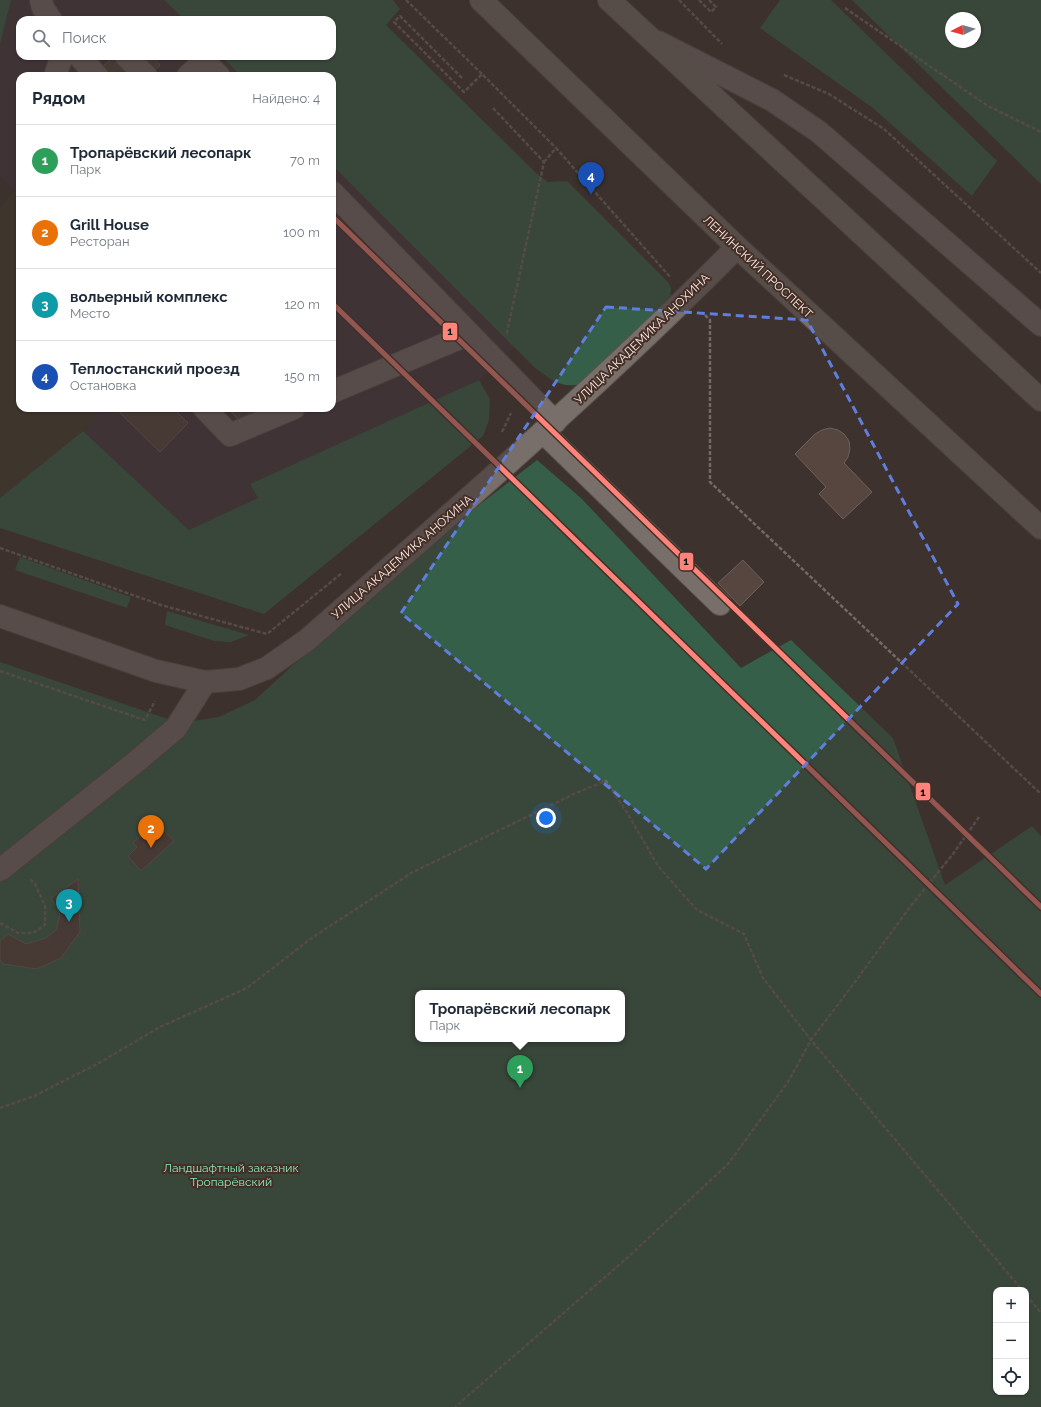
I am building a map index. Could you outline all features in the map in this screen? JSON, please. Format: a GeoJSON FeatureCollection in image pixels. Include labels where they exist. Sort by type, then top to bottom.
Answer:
{"type":"FeatureCollection","features":[{"type":"Feature","properties":{"kind":"main road","name":"ЛЕНИНСКИЙ ПРОСПЕКТ"},"geometry":{"type":"LineString","coordinates":[[481,0],[737,247],[1041,528]]}},
{"type":"Feature","properties":{"kind":"main road"},"geometry":{"type":"LineString","coordinates":[[608,0],[1041,400]]}},
{"type":"Feature","properties":{"kind":"street"},"geometry":{"type":"LineString","coordinates":[[41,0],[43,8],[48,16]]}},
{"type":"Feature","properties":{"kind":"street"},"geometry":{"type":"LineString","coordinates":[[646,36],[772,100],[818,132],[1041,325]]}},
{"type":"Feature","properties":{"kind":"street"},"geometry":{"type":"LineString","coordinates":[[56,72],[61,60]]}},
{"type":"Feature","properties":{"kind":"street"},"geometry":{"type":"LineString","coordinates":[[83,60],[93,72]]}},
{"type":"Feature","properties":{"kind":"street"},"geometry":{"type":"LineString","coordinates":[[130,60],[142,72]]}},
{"type":"Feature","properties":{"kind":"street"},"geometry":{"type":"LineString","coordinates":[[192,72],[204,61],[215,72]]}},
{"type":"Feature","properties":{"kind":"street"},"geometry":{"type":"LineString","coordinates":[[336,196],[521,387],[549,427],[720,604]]}},
{"type":"Feature","properties":{"kind":"street","name":"УЛИЦА АКАДЕМИКА АНОХИНА"},"geometry":{"type":"LineString","coordinates":[[0,616],[156,671],[205,682],[240,679],[267,668],[308,640],[549,427],[688,297],[737,247]]}},
{"type":"Feature","properties":{"kind":"street"},"geometry":{"type":"LineString","coordinates":[[336,390],[469,334]]}},
{"type":"Feature","properties":{"kind":"street"},"geometry":{"type":"LineString","coordinates":[[208,412],[230,435],[285,412]]}},
{"type":"Feature","properties":{"kind":"street"},"geometry":{"type":"LineString","coordinates":[[7,864],[137,762],[176,728],[205,682]]}},
{"type":"Feature","properties":{"kind":"path"},"geometry":{"type":"LineString","coordinates":[[406,0],[556,148],[710,320],[710,482],[1041,794]]}},
{"type":"Feature","properties":{"kind":"path"},"geometry":{"type":"LineString","coordinates":[[679,0],[711,34]]}},
{"type":"Feature","properties":{"kind":"path"},"geometry":{"type":"LineString","coordinates":[[699,0],[711,12],[716,7],[709,0]]}},
{"type":"Feature","properties":{"kind":"path"},"geometry":{"type":"LineString","coordinates":[[846,8],[988,106],[1041,132]]}},
{"type":"Feature","properties":{"kind":"path"},"geometry":{"type":"LineString","coordinates":[[462,78],[400,16],[394,22],[464,92],[482,74]]}},
{"type":"Feature","properties":{"kind":"path"},"geometry":{"type":"LineString","coordinates":[[829,94],[884,129],[1041,273]]}},
{"type":"Feature","properties":{"kind":"path"},"geometry":{"type":"LineString","coordinates":[[493,108],[544,162]]}},
{"type":"Feature","properties":{"kind":"path"},"geometry":{"type":"LineString","coordinates":[[508,339],[507,332],[544,162],[556,148]]}},
{"type":"Feature","properties":{"kind":"path"},"geometry":{"type":"LineString","coordinates":[[500,438],[521,387]]}},
{"type":"Feature","properties":{"kind":"path"},"geometry":{"type":"LineString","coordinates":[[0,548],[161,605],[267,634],[346,570]]}},
{"type":"Feature","properties":{"kind":"path"},"geometry":{"type":"LineString","coordinates":[[0,671],[145,720],[155,701]]}},
{"type":"Feature","properties":{"kind":"path"},"geometry":{"type":"LineString","coordinates":[[0,1108],[34,1096],[97,1064],[160,1027],[247,988],[313,937],[413,872],[606,780],[628,814],[658,866],[697,910],[744,934],[763,978],[811,1040],[1019,1287]]}},
{"type":"Feature","properties":{"kind":"path"},"geometry":{"type":"LineString","coordinates":[[455,1407],[627,1258],[728,1164],[788,1082],[811,1040],[910,907],[953,854],[979,817]]}},
{"type":"Feature","properties":{"kind":"path"},"geometry":{"type":"LineString","coordinates":[[0,923],[18,933],[33,933],[45,925],[45,906],[35,884],[7,864]]}},
{"type":"Feature","properties":{"kind":"path"},"geometry":{"type":"LineString","coordinates":[[1029,1299],[1041,1313]]}},
{"type":"Feature","properties":{"kind":"highlighted area"},"geometry":{"type":"Polygon","coordinates":[[[606,307],[807,320],[958,604],[706,869],[401,613],[606,307]]]}},
{"type":"Feature","properties":{"kind":"shaded area"},"geometry":{"type":"Polygon","coordinates":[[[11,0],[164,0],[181,16],[16,16],[16,60],[225,60],[237,72],[16,72],[16,192],[0,176],[0,44],[11,0]]]}},
{"type":"Feature","properties":{"kind":"shaded area"},"geometry":{"type":"Polygon","coordinates":[[[336,169],[515,347],[479,380],[250,484],[258,498],[189,530],[83,431],[100,412],[336,412],[336,169]]]}},
{"type":"Feature","properties":{"kind":"shaded area"},"geometry":{"type":"Polygon","coordinates":[[[14,191],[16,193],[16,412],[100,412],[83,431],[0,498],[0,207],[14,191]]]}},
{"type":"Feature","properties":{"kind":"green space"},"geometry":{"type":"Polygon","coordinates":[[[0,0],[11,0],[0,44],[0,0]]]}},
{"type":"Feature","properties":{"kind":"green space"},"geometry":{"type":"Polygon","coordinates":[[[164,0],[393,0],[400,9],[386,25],[536,173],[548,182],[567,181],[668,282],[671,288],[670,304],[584,383],[569,385],[551,380],[534,367],[336,169],[336,72],[237,72],[225,60],[336,60],[336,16],[181,16],[164,0]]]}},
{"type":"Feature","properties":{"kind":"green space"},"geometry":{"type":"Polygon","coordinates":[[[780,0],[831,0],[997,161],[972,196],[873,108],[760,28],[780,0]]]}},
{"type":"Feature","properties":{"kind":"green space"},"geometry":{"type":"Polygon","coordinates":[[[852,0],[1041,0],[1041,184],[852,0]]]}},
{"type":"Feature","properties":{"kind":"green space"},"geometry":{"type":"Polygon","coordinates":[[[479,380],[490,399],[489,420],[483,436],[264,614],[0,528],[0,498],[83,431],[189,530],[258,498],[250,484],[479,380]]]}},
{"type":"Feature","properties":{"kind":"green space","name":"Ландшафтный заказник Тропарёвский"},"geometry":{"type":"Polygon","coordinates":[[[537,460],[582,499],[741,668],[791,640],[893,738],[945,885],[1032,826],[1041,836],[1041,1407],[0,1407],[0,662],[180,723],[219,717],[255,700],[356,607],[469,513],[537,460]]]}},
{"type":"Feature","properties":{"kind":"green space"},"geometry":{"type":"Polygon","coordinates":[[[20,557],[131,597],[127,608],[15,570],[20,557]]]}},
{"type":"Feature","properties":{"kind":"green space"},"geometry":{"type":"Polygon","coordinates":[[[167,611],[249,635],[231,642],[214,641],[165,625],[167,611]]]}},
{"type":"Feature","properties":{"kind":"building"},"geometry":{"type":"Polygon","coordinates":[[[110,60],[156,60],[160,65],[153,72],[97,72],[110,60]]]}},
{"type":"Feature","properties":{"kind":"building"},"geometry":{"type":"Polygon","coordinates":[[[119,412],[177,412],[188,423],[160,452],[119,412]]]}},
{"type":"Feature","properties":{"kind":"building"},"geometry":{"type":"Polygon","coordinates":[[[231,412],[251,412],[241,422],[231,412]]]}},
{"type":"Feature","properties":{"kind":"building"},"geometry":{"type":"Polygon","coordinates":[[[830,428],[838,430],[844,434],[849,441],[850,449],[848,457],[844,463],[872,492],[843,519],[819,494],[826,487],[795,454],[815,434],[830,428]]]}},
{"type":"Feature","properties":{"kind":"building"},"geometry":{"type":"Polygon","coordinates":[[[743,560],[764,582],[740,606],[718,583],[743,560]]]}},
{"type":"Feature","properties":{"kind":"building"},"geometry":{"type":"Polygon","coordinates":[[[156,822],[174,841],[141,871],[128,856],[137,847],[133,843],[156,822]]]}},
{"type":"Feature","properties":{"kind":"building"},"geometry":{"type":"Polygon","coordinates":[[[78,879],[80,932],[61,958],[37,969],[3,964],[0,960],[0,941],[8,934],[26,944],[46,938],[56,930],[60,914],[51,898],[78,879]]]}},
{"type":"Feature","properties":{"kind":"transit line","name":"1"},"geometry":{"type":"LineString","coordinates":[[336,220],[1041,907]]}},
{"type":"Feature","properties":{"kind":"transit line","name":"1"},"geometry":{"type":"LineString","coordinates":[[336,307],[1041,994]]}},
{"type":"Feature","properties":{"kind":"place","name":"Теплостанский проезд"},"geometry":{"type":"Point","coordinates":[591,195]}},
{"type":"Feature","properties":{"kind":"place","name":"Grill House"},"geometry":{"type":"Point","coordinates":[151,848]}},
{"type":"Feature","properties":{"kind":"place","name":"вольерный комплекс"},"geometry":{"type":"Point","coordinates":[69,922]}},
{"type":"Feature","properties":{"kind":"place","name":"Тропарёвский лесопарк"},"geometry":{"type":"Point","coordinates":[520,1088]}}]}
